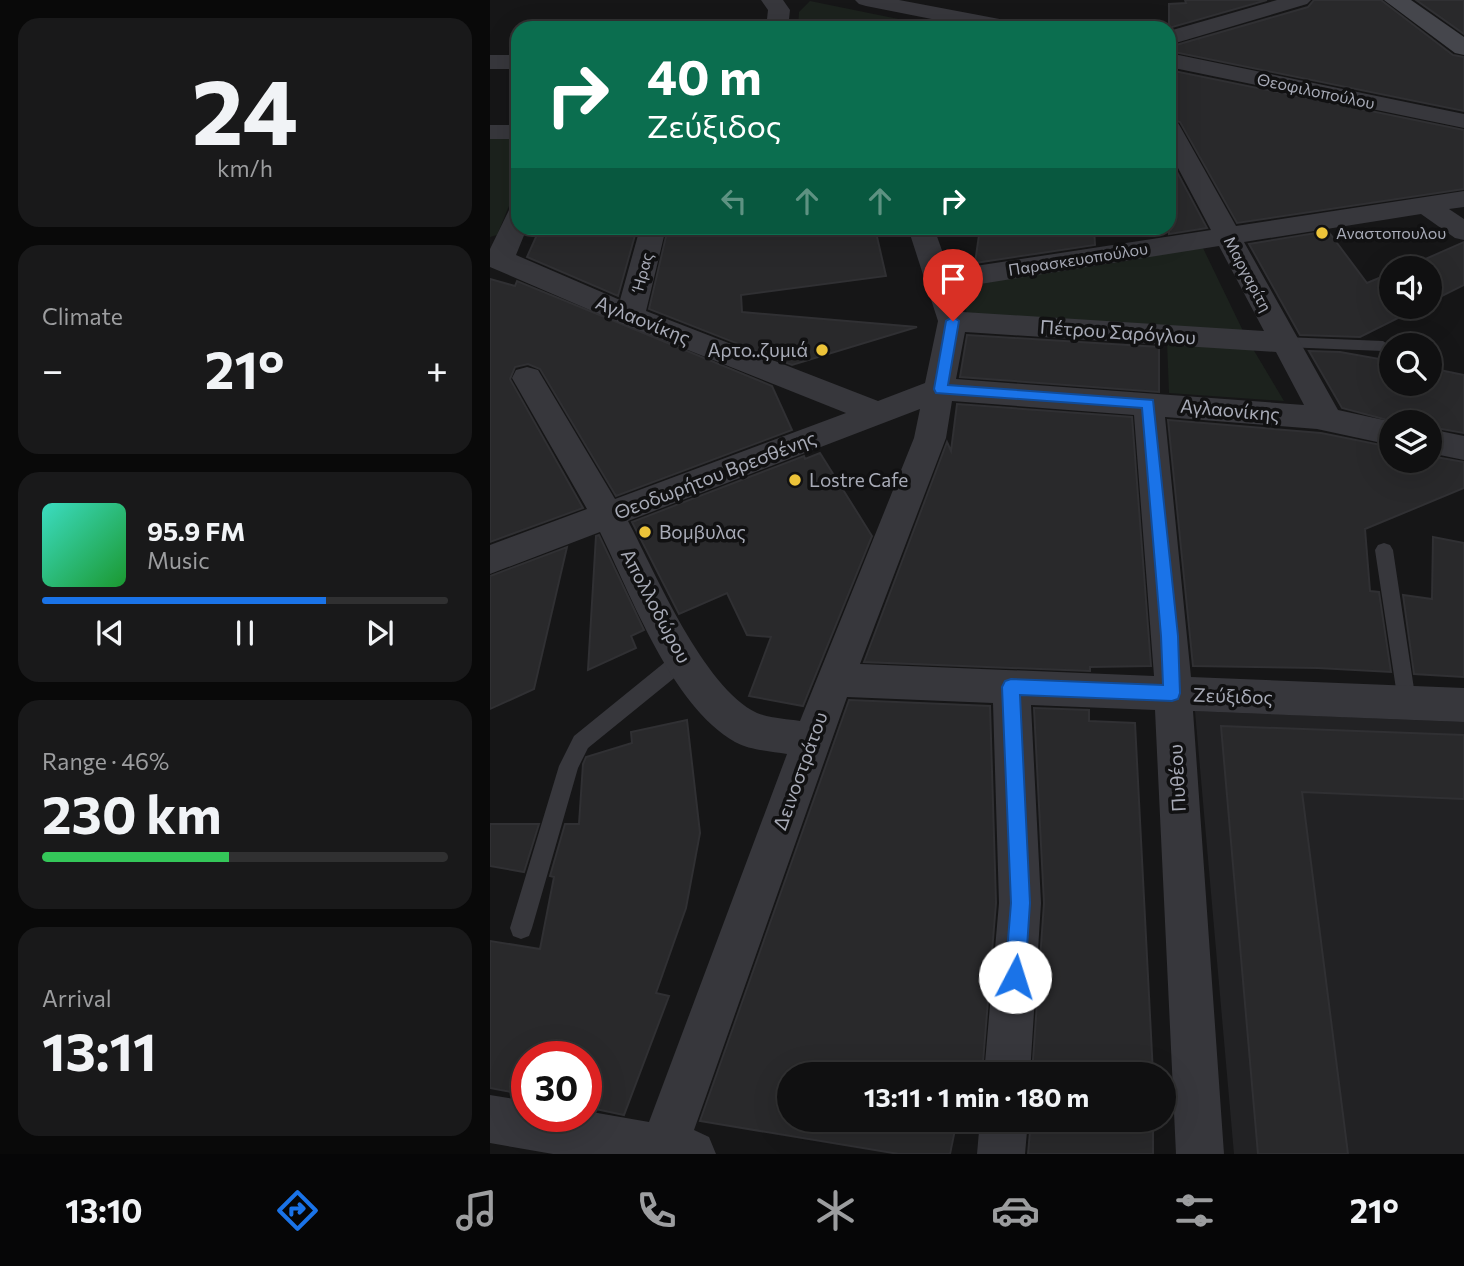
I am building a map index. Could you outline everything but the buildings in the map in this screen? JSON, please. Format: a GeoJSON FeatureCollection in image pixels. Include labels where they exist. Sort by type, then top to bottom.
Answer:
{"type":"FeatureCollection","features":[{"type":"Feature","properties":{"kind":"street"},"geometry":{"type":"LineString","coordinates":[[772,0],[779,10],[778,21]]}},
{"type":"Feature","properties":{"kind":"street"},"geometry":{"type":"LineString","coordinates":[[866,0],[945,21]]}},
{"type":"Feature","properties":{"kind":"street"},"geometry":{"type":"LineString","coordinates":[[955,21],[971,0]]}},
{"type":"Feature","properties":{"kind":"street"},"geometry":{"type":"LineString","coordinates":[[1176,35],[1300,0]]}},
{"type":"Feature","properties":{"kind":"street"},"geometry":{"type":"LineString","coordinates":[[1396,0],[1464,48]]}},
{"type":"Feature","properties":{"kind":"street","name":"Θεοφιλοπούλου"},"geometry":{"type":"LineString","coordinates":[[1176,61],[1464,121]]}},
{"type":"Feature","properties":{"kind":"street"},"geometry":{"type":"LineString","coordinates":[[490,62],[511,62]]}},
{"type":"Feature","properties":{"kind":"street"},"geometry":{"type":"LineString","coordinates":[[490,132],[511,132]]}},
{"type":"Feature","properties":{"kind":"street","name":"Μαργαρίτη"},"geometry":{"type":"LineString","coordinates":[[1176,141],[1327,419]]}},
{"type":"Feature","properties":{"kind":"street","name":"Παρασκευοπούλου"},"geometry":{"type":"LineString","coordinates":[[940,281],[1464,199]]}},
{"type":"Feature","properties":{"kind":"street"},"geometry":{"type":"LineString","coordinates":[[1424,204],[1464,232]]}},
{"type":"Feature","properties":{"kind":"street"},"geometry":{"type":"LineString","coordinates":[[495,259],[511,229]]}},
{"type":"Feature","properties":{"kind":"street","name":"Ήρας"},"geometry":{"type":"LineString","coordinates":[[630,316],[651,235]]}},
{"type":"Feature","properties":{"kind":"street"},"geometry":{"type":"LineString","coordinates":[[923,235],[953,321]]}},
{"type":"Feature","properties":{"kind":"street","name":"Αγλαονίκης"},"geometry":{"type":"LineString","coordinates":[[495,259],[630,316],[875,412]]}},
{"type":"Feature","properties":{"kind":"street","name":"Πέτρου Σαρόγλου"},"geometry":{"type":"LineString","coordinates":[[953,321],[1284,342]]}},
{"type":"Feature","properties":{"kind":"street","name":"Δεινοστράτου"},"geometry":{"type":"LineString","coordinates":[[672,1153],[811,741],[930,438],[953,321]]}},
{"type":"Feature","properties":{"kind":"street","name":"Απολλοδώρου"},"geometry":{"type":"LineString","coordinates":[[527,378],[609,517],[682,660],[708,696],[748,729],[811,741]]}},
{"type":"Feature","properties":{"kind":"street","name":"Αγλαονίκης"},"geometry":{"type":"LineString","coordinates":[[941,389],[1327,419],[1379,430]]}},
{"type":"Feature","properties":{"kind":"street","name":"Θεοδωρήτου Βρεσθένης"},"geometry":{"type":"LineString","coordinates":[[490,560],[941,389]]}},
{"type":"Feature","properties":{"kind":"street","name":"Πυθέου"},"geometry":{"type":"LineString","coordinates":[[1148,403],[1170,636],[1200,1154]]}},
{"type":"Feature","properties":{"kind":"street","name":"Ζεύξιδος"},"geometry":{"type":"LineString","coordinates":[[834,680],[1464,705]]}},
{"type":"Feature","properties":{"kind":"street"},"geometry":{"type":"LineString","coordinates":[[1008,1062],[1020,903],[1011,687]]}},
{"type":"Feature","properties":{"kind":"street"},"geometry":{"type":"LineString","coordinates":[[490,1119],[649,1145],[672,1153]]}},
{"type":"Feature","properties":{"kind":"street"},"geometry":{"type":"LineString","coordinates":[[1001,1154],[1003,1132]]}},
{"type":"Feature","properties":{"kind":"lane"},"geometry":{"type":"LineString","coordinates":[[1284,342],[1379,346]]}},
{"type":"Feature","properties":{"kind":"lane"},"geometry":{"type":"LineString","coordinates":[[1384,550],[1407,702]]}},
{"type":"Feature","properties":{"kind":"lane"},"geometry":{"type":"LineString","coordinates":[[521,928],[569,766],[580,742],[682,660]]}},
{"type":"Feature","properties":{"kind":"shaded area"},"geometry":{"type":"Polygon","coordinates":[[[810,1],[908,21],[798,21],[799,12],[810,1]]]}},
{"type":"Feature","properties":{"kind":"shaded area"},"geometry":{"type":"Polygon","coordinates":[[[490,137],[511,137],[511,201],[497,235],[490,237],[490,137]]]}},
{"type":"Feature","properties":{"kind":"shaded area"},"geometry":{"type":"Polygon","coordinates":[[[1203,248],[1244,333],[968,316],[957,285],[1203,248]]]}},
{"type":"Feature","properties":{"kind":"shaded area"},"geometry":{"type":"Polygon","coordinates":[[[1167,342],[1253,349],[1284,401],[1169,393],[1167,342]]]}},
{"type":"Feature","properties":{"kind":"shaded area"},"geometry":{"type":"Polygon","coordinates":[[[1195,711],[1464,722],[1464,1154],[1234,1154],[1195,711]]]}},
{"type":"Feature","properties":{"kind":"place","name":"Αναστοπουλου"},"geometry":{"type":"Point","coordinates":[1322,233]}},
{"type":"Feature","properties":{"kind":"place","name":"Αρτο..ζυμιά"},"geometry":{"type":"Point","coordinates":[822,350]}},
{"type":"Feature","properties":{"kind":"place","name":"Lostre Cafe"},"geometry":{"type":"Point","coordinates":[795,480]}},
{"type":"Feature","properties":{"kind":"place","name":"Βομβυλας"},"geometry":{"type":"Point","coordinates":[645,532]}},
{"type":"Feature","properties":{"kind":"route"},"geometry":{"type":"LineString","coordinates":[[953,321],[941,389],[1148,403],[1151,429],[1170,636],[1172,693],[1011,687],[1020,903],[1015,977]]}}]}
